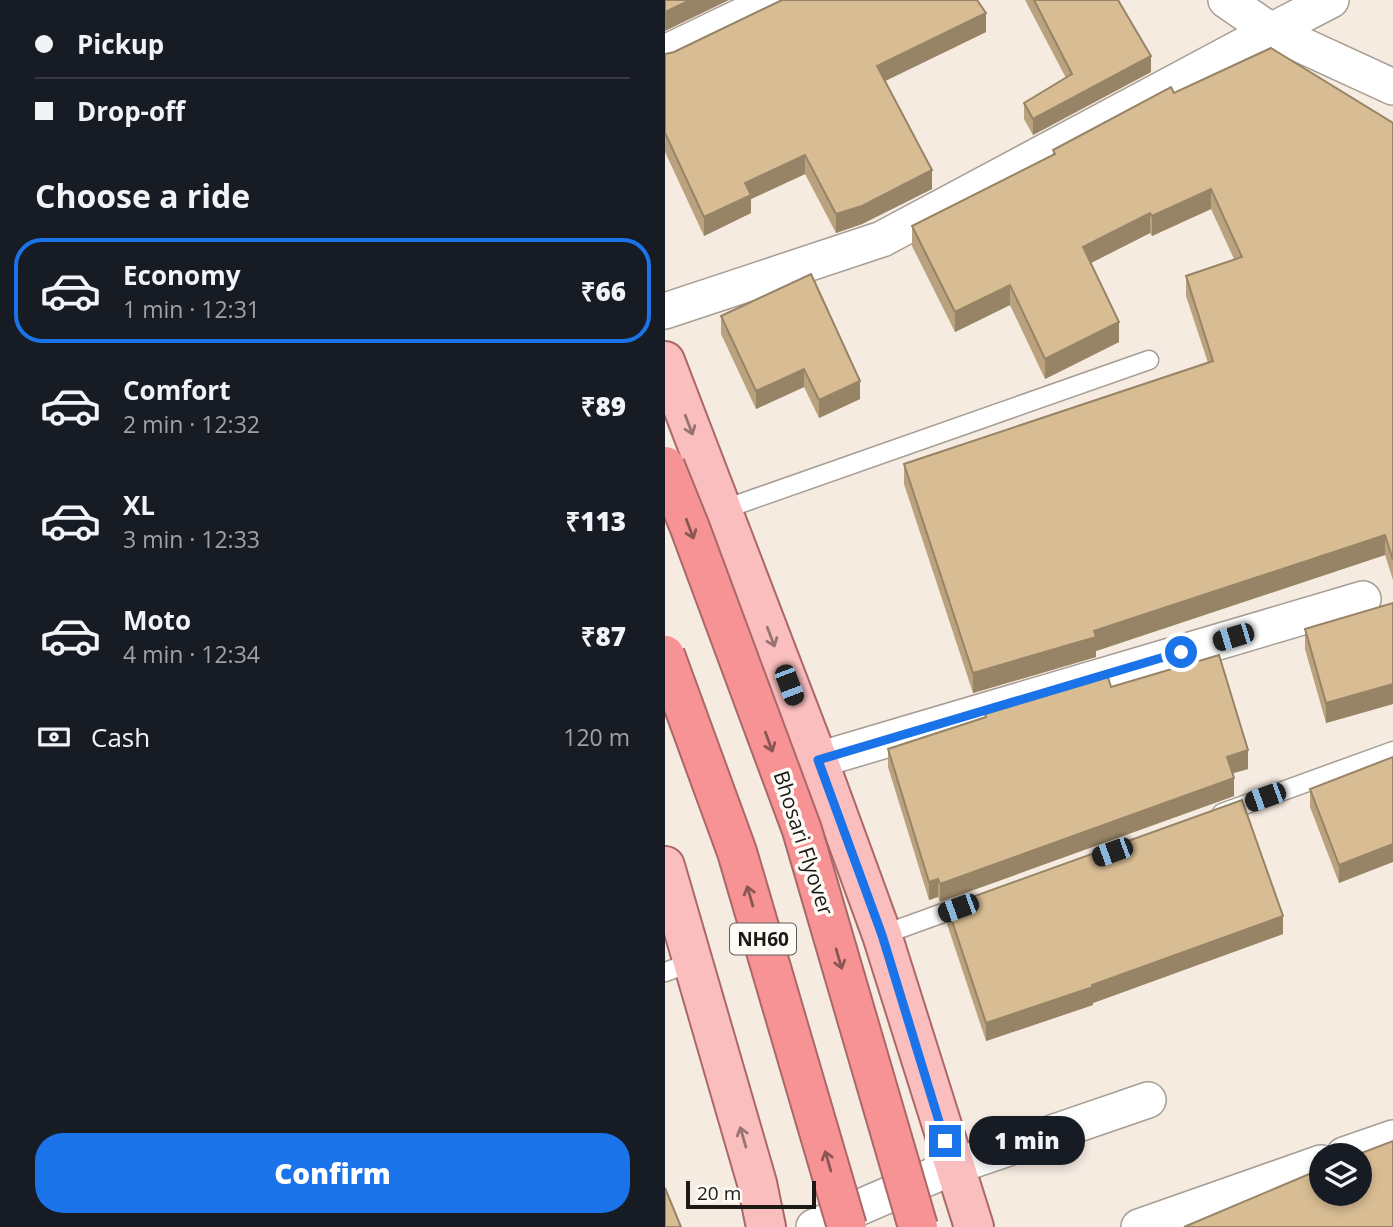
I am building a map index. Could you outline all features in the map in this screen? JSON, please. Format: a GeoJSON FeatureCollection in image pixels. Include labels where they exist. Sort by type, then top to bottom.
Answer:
{"type":"FeatureCollection","features":[{"type":"Feature","properties":{"kind":"highway","name":"Bhosari Flyover"},"geometry":{"type":"LineString","coordinates":[[665,466],[802,830],[918,1227]]}},
{"type":"Feature","properties":{"kind":"highway","name":"NH60"},"geometry":{"type":"LineString","coordinates":[[665,655],[737,852],[847,1227]]}},
{"type":"Feature","properties":{"kind":"main road"},"geometry":{"type":"LineString","coordinates":[[665,361],[882,935],[974,1227]]}},
{"type":"Feature","properties":{"kind":"main road"},"geometry":{"type":"LineString","coordinates":[[665,866],[679,967],[757,1183],[766,1227]]}},
{"type":"Feature","properties":{"kind":"street"},"geometry":{"type":"LineString","coordinates":[[665,53],[775,0]]}},
{"type":"Feature","properties":{"kind":"street"},"geometry":{"type":"LineString","coordinates":[[1226,0],[1271,31],[1393,87]]}},
{"type":"Feature","properties":{"kind":"street"},"geometry":{"type":"LineString","coordinates":[[665,310],[882,239],[1331,0]]}},
{"type":"Feature","properties":{"kind":"street"},"geometry":{"type":"LineString","coordinates":[[818,760],[1363,598]]}},
{"type":"Feature","properties":{"kind":"street"},"geometry":{"type":"LineString","coordinates":[[814,1227],[953,1167],[1148,1100]]}},
{"type":"Feature","properties":{"kind":"street"},"geometry":{"type":"LineString","coordinates":[[1372,1145],[1393,1138]]}},
{"type":"Feature","properties":{"kind":"street"},"geometry":{"type":"LineString","coordinates":[[1139,1227],[1309,1167]]}},
{"type":"Feature","properties":{"kind":"lane"},"geometry":{"type":"LineString","coordinates":[[722,510],[1149,360]]}},
{"type":"Feature","properties":{"kind":"lane"},"geometry":{"type":"LineString","coordinates":[[1209,817],[1393,751]]}},
{"type":"Feature","properties":{"kind":"lane"},"geometry":{"type":"LineString","coordinates":[[882,935],[986,897]]}},
{"type":"Feature","properties":{"kind":"building"},"geometry":{"type":"Polygon","coordinates":[[[665,0],[690,0],[665,12],[665,0]]]}},
{"type":"Feature","properties":{"kind":"building"},"geometry":{"type":"Polygon","coordinates":[[[782,0],[977,0],[986,13],[877,66],[932,170],[862,206],[836,214],[805,155],[745,183],[751,195],[704,217],[665,133],[665,54],[782,0]]]}},
{"type":"Feature","properties":{"kind":"building"},"geometry":{"type":"Polygon","coordinates":[[[1034,0],[1118,0],[1151,56],[1033,119],[1024,103],[1072,74],[1034,0]]]}},
{"type":"Feature","properties":{"kind":"building"},"geometry":{"type":"Polygon","coordinates":[[[1271,48],[1393,123],[1393,560],[1385,535],[1094,631],[1096,637],[973,673],[904,464],[1213,361],[1186,276],[1242,257],[1211,189],[1152,216],[1150,213],[1083,247],[1119,322],[1045,359],[1010,285],[955,312],[912,226],[1055,154],[1053,150],[1171,87],[1174,93],[1271,48]]]}},
{"type":"Feature","properties":{"kind":"building"},"geometry":{"type":"Polygon","coordinates":[[[811,274],[860,381],[819,400],[804,369],[756,391],[721,316],[811,274]]]}},
{"type":"Feature","properties":{"kind":"building"},"geometry":{"type":"Polygon","coordinates":[[[1393,603],[1393,684],[1326,703],[1305,629],[1393,603]]]}},
{"type":"Feature","properties":{"kind":"building"},"geometry":{"type":"Polygon","coordinates":[[[1219,655],[1248,750],[1227,757],[1234,778],[940,884],[938,879],[929,882],[888,749],[986,717],[985,714],[1108,677],[1111,687],[1219,655]]]}},
{"type":"Feature","properties":{"kind":"building"},"geometry":{"type":"Polygon","coordinates":[[[1393,757],[1393,844],[1339,865],[1310,789],[1393,757]]]}},
{"type":"Feature","properties":{"kind":"building"},"geometry":{"type":"Polygon","coordinates":[[[1242,800],[1283,916],[1092,985],[1093,987],[986,1023],[947,906],[1242,800]]]}},
{"type":"Feature","properties":{"kind":"building"},"geometry":{"type":"Polygon","coordinates":[[[1393,1141],[1393,1227],[1184,1227],[1309,1174],[1309,1206],[1372,1206],[1372,1149],[1393,1141]]]}},
{"type":"Feature","properties":{"kind":"building"},"geometry":{"type":"Polygon","coordinates":[[[665,1188],[681,1227],[665,1227],[665,1188]]]}},
{"type":"Feature","properties":{"kind":"route"},"geometry":{"type":"LineString","coordinates":[[945,1141],[882,935],[818,760],[1181,652]]}}]}
